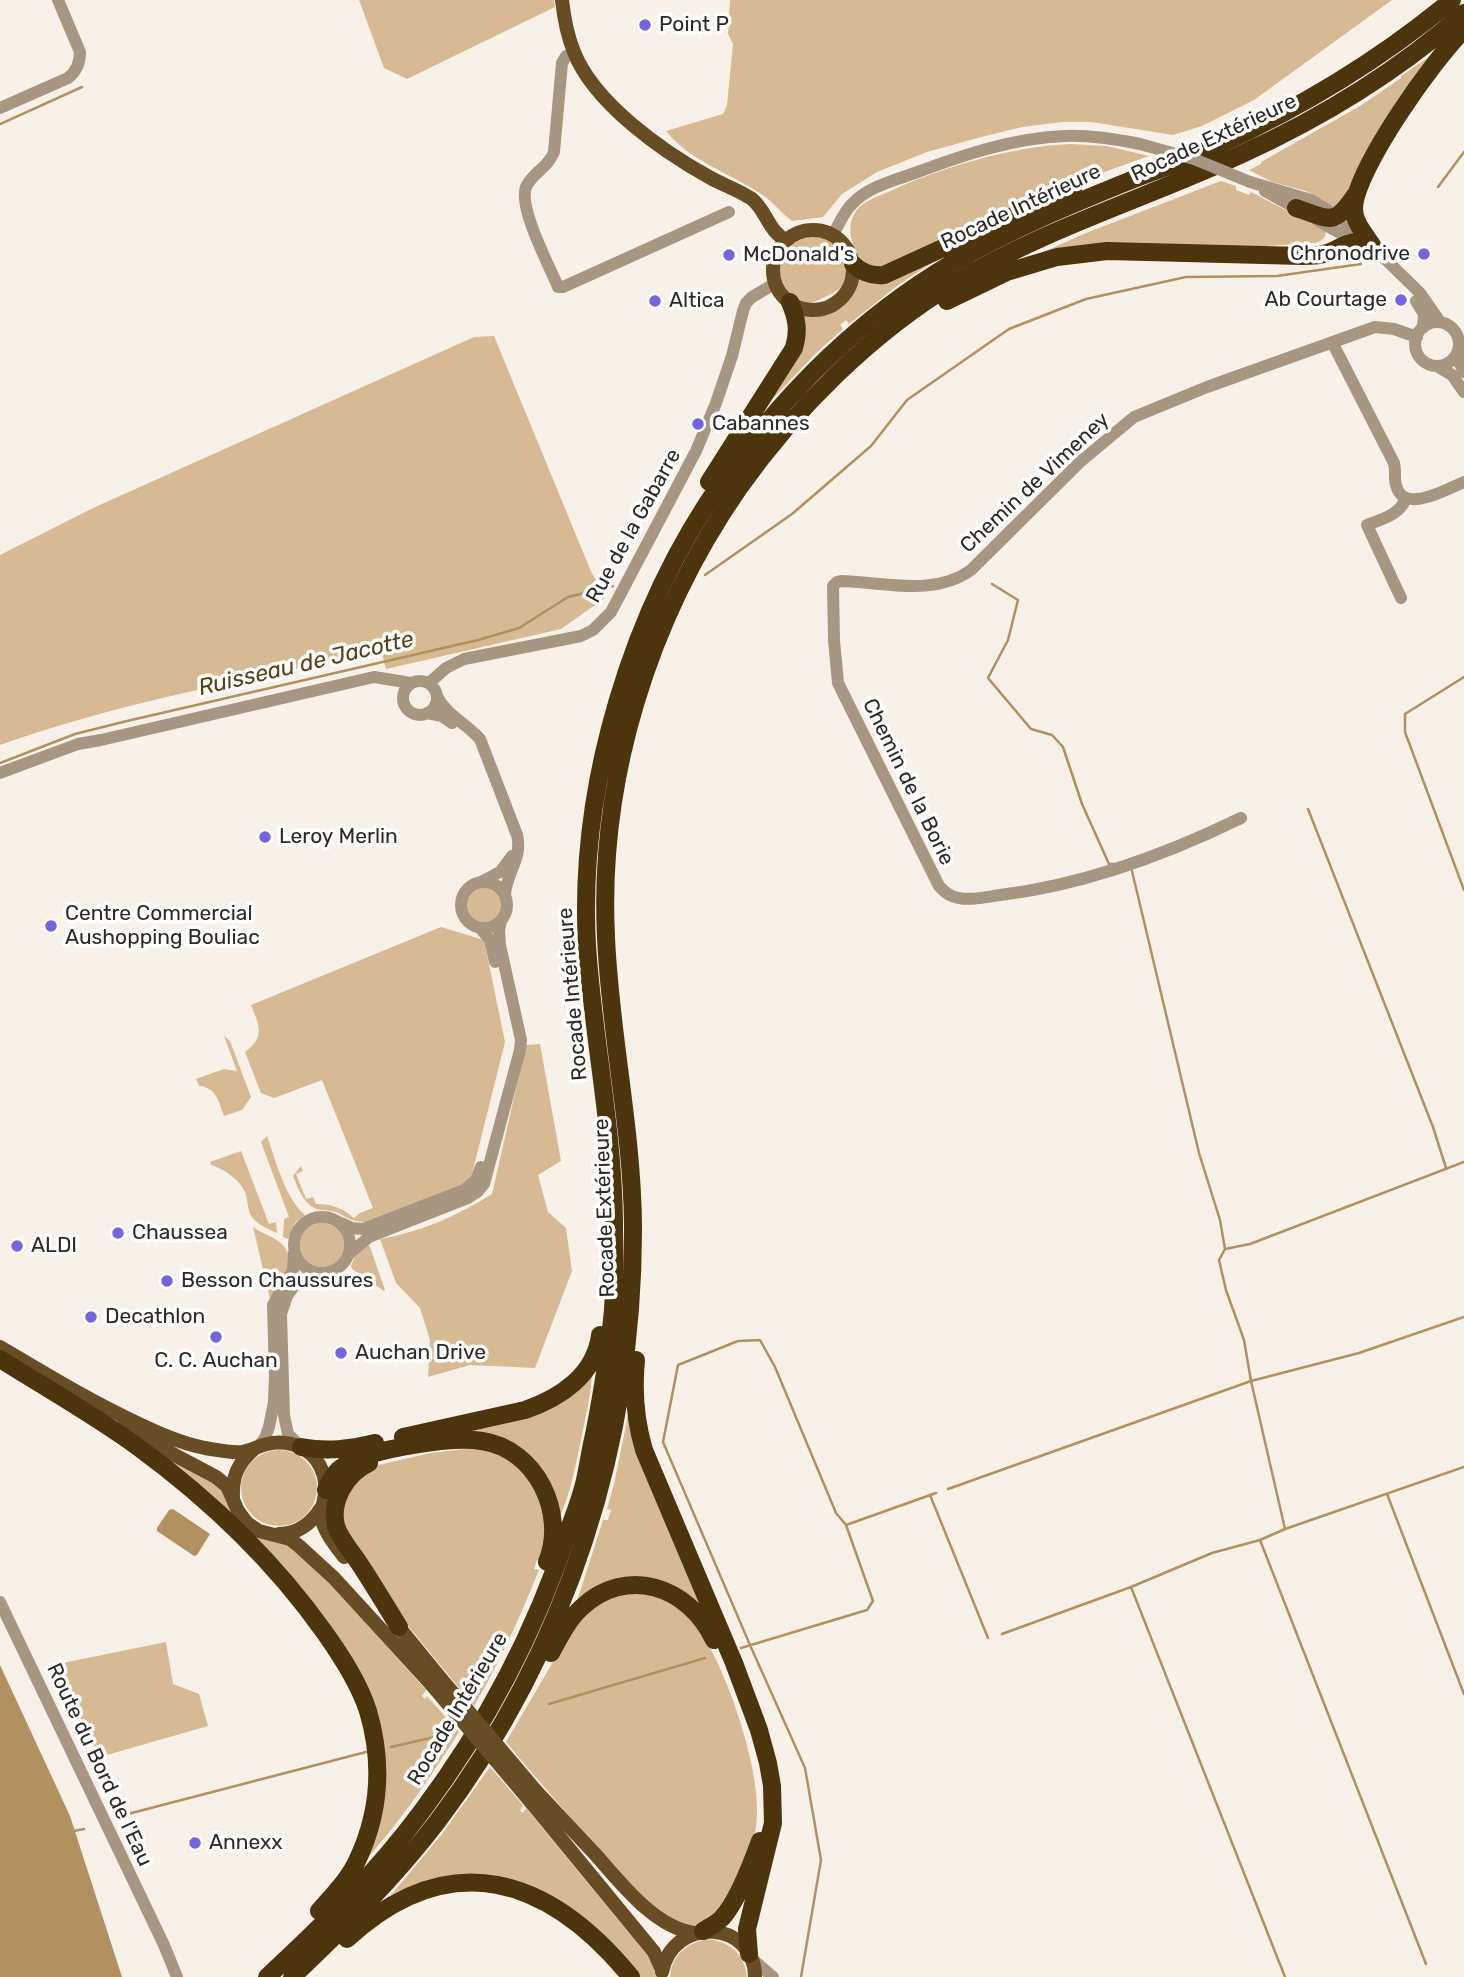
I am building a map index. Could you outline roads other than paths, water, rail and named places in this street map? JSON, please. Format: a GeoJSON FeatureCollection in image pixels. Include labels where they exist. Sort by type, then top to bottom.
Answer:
{"type":"FeatureCollection","features":[{"type":"Feature","properties":{"kind":"highway","name":"Rocade Intérieure"},"geometry":{"type":"LineString","coordinates":[[267,1977],[372,1872],[413,1822],[468,1745],[526,1640],[559,1559],[584,1484],[601,1396],[613,1303],[613,1171],[587,939],[587,875],[593,822],[604,751],[620,691],[647,617],[696,521],[769,419],[797,388],[868,323],[944,268],[1032,221],[1212,148],[1308,99],[1410,33],[1452,0]]}},
{"type":"Feature","properties":{"kind":"highway","name":"Rocade Extérieure"},"geometry":{"type":"LineString","coordinates":[[292,1977],[387,1882],[438,1821],[500,1729],[544,1644],[563,1600],[600,1492],[619,1399],[631,1317],[633,1222],[625,1099],[612,1018],[606,923],[610,825],[621,758],[637,699],[670,610],[714,527],[783,431],[811,401],[864,349],[951,285],[1040,238],[1241,155],[1317,116],[1413,53],[1464,13]]}},
{"type":"Feature","properties":{"kind":"highway"},"geometry":{"type":"LineString","coordinates":[[1296,208],[1327,218],[1344,212],[1411,96],[1436,60],[1464,30]]}},
{"type":"Feature","properties":{"kind":"highway"},"geometry":{"type":"LineString","coordinates":[[853,264],[867,274],[884,275],[1026,210],[1119,175],[1139,177]]}},
{"type":"Feature","properties":{"kind":"highway"},"geometry":{"type":"LineString","coordinates":[[1356,194],[1354,215],[1365,245]]}},
{"type":"Feature","properties":{"kind":"highway"},"geometry":{"type":"LineString","coordinates":[[915,310],[935,308],[1007,272],[1057,257],[1107,251],[1302,256],[1331,252],[1349,242],[1365,245]]}},
{"type":"Feature","properties":{"kind":"highway"},"geometry":{"type":"LineString","coordinates":[[647,617],[664,569],[688,516],[794,348],[798,326],[790,302]]}},
{"type":"Feature","properties":{"kind":"highway"},"geometry":{"type":"LineString","coordinates":[[301,1447],[328,1451],[358,1448],[525,1410],[561,1394],[580,1377],[599,1345],[614,1220]]}},
{"type":"Feature","properties":{"kind":"highway"},"geometry":{"type":"LineString","coordinates":[[633,1222],[641,1318],[634,1383],[639,1433],[748,1698],[762,1741],[772,1786],[773,1823],[747,1929],[751,1957]]}},
{"type":"Feature","properties":{"kind":"highway"},"geometry":{"type":"LineString","coordinates":[[0,1359],[139,1448],[237,1531],[306,1606],[354,1679],[367,1709],[378,1765],[377,1791],[373,1817],[361,1852],[339,1888],[258,1977]]}},
{"type":"Feature","properties":{"kind":"highway"},"geometry":{"type":"LineString","coordinates":[[399,1628],[338,1532],[335,1511],[337,1500],[346,1481],[362,1466],[449,1441]]}},
{"type":"Feature","properties":{"kind":"highway"},"geometry":{"type":"LineString","coordinates":[[324,1498],[330,1479],[337,1471],[359,1458],[413,1446],[449,1441],[483,1441],[513,1454],[527,1465],[546,1493],[553,1521],[553,1538],[549,1556],[489,1708]]}},
{"type":"Feature","properties":{"kind":"highway"},"geometry":{"type":"LineString","coordinates":[[500,1729],[535,1682],[575,1615],[602,1593],[616,1587],[648,1586],[680,1598],[693,1609],[712,1635],[739,1700],[760,1768],[764,1803],[760,1840],[732,1903],[723,1917],[698,1932]]}},
{"type":"Feature","properties":{"kind":"highway"},"geometry":{"type":"LineString","coordinates":[[302,1977],[371,1919],[402,1899],[442,1886],[476,1884],[508,1886],[558,1909],[588,1931],[631,1977]]}},
{"type":"Feature","properties":{"kind":"main road"},"geometry":{"type":"LineString","coordinates":[[562,0],[567,32],[574,53],[601,93],[639,131],[670,153],[753,200],[785,241]]}},
{"type":"Feature","properties":{"kind":"main road"},"geometry":{"type":"LineString","coordinates":[[808,230],[833,234],[850,252],[853,277],[848,290],[840,300],[815,310],[790,302],[781,294],[773,272],[778,250],[785,241],[808,230]]}},
{"type":"Feature","properties":{"kind":"main road"},"geometry":{"type":"LineString","coordinates":[[0,1347],[89,1399],[183,1443],[230,1452],[241,1452],[278,1442],[290,1443],[312,1455],[324,1477],[321,1519],[337,1548],[399,1628],[434,1679]]}},
{"type":"Feature","properties":{"kind":"main road"},"geometry":{"type":"LineString","coordinates":[[0,1359],[124,1429],[209,1472],[227,1486],[238,1511],[247,1522],[260,1531],[290,1539],[317,1562],[434,1679],[533,1796],[653,1952],[662,1973]]}},
{"type":"Feature","properties":{"kind":"main road"},"geometry":{"type":"LineString","coordinates":[[233,1497],[236,1470],[244,1458],[256,1448]]}},
{"type":"Feature","properties":{"kind":"main road"},"geometry":{"type":"LineString","coordinates":[[274,1535],[289,1534],[303,1528],[314,1519],[324,1498]]}},
{"type":"Feature","properties":{"kind":"main road"},"geometry":{"type":"LineString","coordinates":[[533,1796],[648,1909],[673,1927],[698,1932],[716,1931],[741,1944],[751,1957],[755,1977]]}},
{"type":"Feature","properties":{"kind":"main road"},"geometry":{"type":"LineString","coordinates":[[662,1973],[666,1958],[673,1947],[682,1939],[698,1932]]}},
{"type":"Feature","properties":{"kind":"street"},"geometry":{"type":"LineString","coordinates":[[0,108],[74,73],[80,60],[77,44],[58,0]]}},
{"type":"Feature","properties":{"kind":"street"},"geometry":{"type":"LineString","coordinates":[[574,53],[566,56],[562,63],[551,161],[531,180],[524,197],[528,216],[558,287],[729,212]]}},
{"type":"Feature","properties":{"kind":"street"},"geometry":{"type":"LineString","coordinates":[[833,234],[851,204],[861,196],[890,182],[966,155],[1023,141],[1067,136],[1093,136],[1140,144],[1194,159],[1250,182],[1311,200],[1338,216],[1414,297],[1424,314],[1415,343],[1419,356],[1452,375],[1464,392]]}},
{"type":"Feature","properties":{"kind":"street"},"geometry":{"type":"LineString","coordinates":[[1250,182],[1365,245],[1420,293],[1440,322],[1461,334],[1458,350],[1459,362],[1464,372]]}},
{"type":"Feature","properties":{"kind":"street","name":"Rue de la Gabarre"},"geometry":{"type":"LineString","coordinates":[[429,683],[446,668],[464,659],[581,636],[593,630],[611,612],[696,451],[716,403],[746,303],[776,283]]}},
{"type":"Feature","properties":{"kind":"street"},"geometry":{"type":"LineString","coordinates":[[1420,332],[1433,323],[1440,322]]}},
{"type":"Feature","properties":{"kind":"street","name":"Chemin de Vimeney"},"geometry":{"type":"LineString","coordinates":[[833,586],[841,581],[931,586],[956,580],[971,570],[1080,462],[1134,417],[1207,387],[1375,327],[1420,332]]}},
{"type":"Feature","properties":{"kind":"street"},"geometry":{"type":"LineString","coordinates":[[1332,342],[1394,463],[1396,485],[1400,494],[1410,500],[1420,500],[1464,482]]}},
{"type":"Feature","properties":{"kind":"street"},"geometry":{"type":"LineString","coordinates":[[1437,366],[1450,361],[1458,350]]}},
{"type":"Feature","properties":{"kind":"street"},"geometry":{"type":"LineString","coordinates":[[1401,598],[1367,526],[1398,512],[1406,498]]}},
{"type":"Feature","properties":{"kind":"street","name":"Chemin de la Borie"},"geometry":{"type":"LineString","coordinates":[[833,586],[838,682],[939,887],[948,895],[976,898],[1027,892],[1067,883],[1129,866],[1241,818]]}},
{"type":"Feature","properties":{"kind":"street"},"geometry":{"type":"LineString","coordinates":[[0,773],[78,744],[380,677],[411,683]]}},
{"type":"Feature","properties":{"kind":"street"},"geometry":{"type":"LineString","coordinates":[[301,1447],[288,1434],[284,1415],[281,1314],[287,1296],[294,1286],[308,1277],[339,1268],[350,1253],[369,1237],[477,1192],[484,1184],[490,1164],[521,1040],[499,930],[507,909],[505,884],[519,852],[517,835],[480,739],[446,710],[429,683],[420,680],[411,683],[404,690],[403,700]]}},
{"type":"Feature","properties":{"kind":"street"},"geometry":{"type":"LineString","coordinates":[[363,681],[384,684],[394,690],[410,712],[421,715],[435,706],[437,696]]}},
{"type":"Feature","properties":{"kind":"street"},"geometry":{"type":"LineString","coordinates":[[256,1448],[265,1438],[274,1402],[273,1305],[293,1270],[293,1242],[296,1234],[307,1221],[323,1217],[352,1228],[374,1226],[454,1195],[471,1185],[476,1180],[489,1137],[512,1048],[492,947],[487,934],[467,921],[460,907],[466,890],[500,872],[508,863],[513,852],[512,836],[473,741],[442,716],[427,713]]}},
{"type":"Feature","properties":{"kind":"street"},"geometry":{"type":"LineString","coordinates":[[0,782],[101,740]]}},
{"type":"Feature","properties":{"kind":"street"},"geometry":{"type":"LineString","coordinates":[[481,882],[495,885],[505,895]]}},
{"type":"Feature","properties":{"kind":"street"},"geometry":{"type":"LineString","coordinates":[[480,928],[488,928],[501,921]]}},
{"type":"Feature","properties":{"kind":"street"},"geometry":{"type":"LineString","coordinates":[[341,1223],[349,1237],[350,1253]]}},
{"type":"Feature","properties":{"kind":"street"},"geometry":{"type":"LineString","coordinates":[[295,1253],[303,1267],[320,1274]]}},
{"type":"Feature","properties":{"kind":"street","name":"Route du Bord de l'Eau"},"geometry":{"type":"LineString","coordinates":[[0,1602],[177,1977]]}},
{"type":"Feature","properties":{"kind":"street"},"geometry":{"type":"LineString","coordinates":[[751,1957],[773,1977]]}},
{"type":"Feature","properties":{"kind":"waterway"},"geometry":{"type":"LineString","coordinates":[[0,124],[82,87]]}},
{"type":"Feature","properties":{"kind":"waterway","name":"Ruisseau de Jacotte"},"geometry":{"type":"LineString","coordinates":[[1438,187],[1464,152]]}},
{"type":"Feature","properties":{"kind":"waterway","name":"Ruisseau de Jacotte"},"geometry":{"type":"LineString","coordinates":[[705,575],[792,514],[871,446],[907,400],[1009,329],[1086,299],[1186,277],[1277,276],[1361,264]]}},
{"type":"Feature","properties":{"kind":"waterway"},"geometry":{"type":"LineString","coordinates":[[992,584],[1018,600],[1008,640],[988,678],[1031,729],[1052,735],[1063,747],[1082,804],[1109,864],[1115,864]]}},
{"type":"Feature","properties":{"kind":"waterway","name":"Ruisseau de Jacotte"},"geometry":{"type":"LineString","coordinates":[[0,763],[75,734],[478,640],[519,628],[568,597],[613,586]]}},
{"type":"Feature","properties":{"kind":"waterway"},"geometry":{"type":"LineString","coordinates":[[1464,677],[1405,714],[1405,732],[1464,890]]}},
{"type":"Feature","properties":{"kind":"waterway"},"geometry":{"type":"LineString","coordinates":[[1308,809],[1433,1127],[1446,1168]]}},
{"type":"Feature","properties":{"kind":"waterway"},"geometry":{"type":"LineString","coordinates":[[1002,1634],[1131,1587],[1212,1553],[1260,1540],[1285,1529],[1244,1340],[1226,1290],[1219,1260],[1225,1249],[1220,1220],[1199,1153],[1132,871]]}},
{"type":"Feature","properties":{"kind":"waterway"},"geometry":{"type":"LineString","coordinates":[[1225,1249],[1250,1244],[1464,1162]]}},
{"type":"Feature","properties":{"kind":"waterway"},"geometry":{"type":"LineString","coordinates":[[948,1489],[1251,1381],[1359,1353],[1464,1317]]}},
{"type":"Feature","properties":{"kind":"waterway"},"geometry":{"type":"LineString","coordinates":[[801,1977],[821,1860],[805,1768],[663,1442],[678,1365],[738,1341],[760,1340],[775,1367],[836,1513],[846,1525]]}},
{"type":"Feature","properties":{"kind":"waterway"},"geometry":{"type":"LineString","coordinates":[[1285,1529],[1464,1467]]}},
{"type":"Feature","properties":{"kind":"waterway"},"geometry":{"type":"LineString","coordinates":[[741,1648],[867,1610],[873,1601],[846,1525],[936,1493]]}},
{"type":"Feature","properties":{"kind":"waterway"},"geometry":{"type":"LineString","coordinates":[[1387,1494],[1464,1694]]}},
{"type":"Feature","properties":{"kind":"waterway"},"geometry":{"type":"LineString","coordinates":[[930,1495],[988,1638]]}},
{"type":"Feature","properties":{"kind":"waterway"},"geometry":{"type":"LineString","coordinates":[[1260,1540],[1426,1964]]}},
{"type":"Feature","properties":{"kind":"waterway"},"geometry":{"type":"LineString","coordinates":[[1131,1587],[1285,1977]]}},
{"type":"Feature","properties":{"kind":"waterway"},"geometry":{"type":"LineString","coordinates":[[549,1704],[705,1658]]}},
{"type":"Feature","properties":{"kind":"waterway"},"geometry":{"type":"LineString","coordinates":[[391,1747],[448,1734]]}},
{"type":"Feature","properties":{"kind":"waterway"},"geometry":{"type":"LineString","coordinates":[[124,1815],[366,1752]]}},
{"type":"Feature","properties":{"kind":"waterway"},"geometry":{"type":"LineString","coordinates":[[74,1831],[84,1829]]}},
{"type":"Feature","properties":{"kind":"place","name":"Point P"},"geometry":{"type":"Point","coordinates":[645,25]}},
{"type":"Feature","properties":{"kind":"place","name":"Chronodrive"},"geometry":{"type":"Point","coordinates":[1424,254]}},
{"type":"Feature","properties":{"kind":"place","name":"McDonald's"},"geometry":{"type":"Point","coordinates":[729,255]}},
{"type":"Feature","properties":{"kind":"place","name":"Ab Courtage"},"geometry":{"type":"Point","coordinates":[1401,300]}},
{"type":"Feature","properties":{"kind":"place","name":"Altica"},"geometry":{"type":"Point","coordinates":[655,301]}},
{"type":"Feature","properties":{"kind":"place","name":"Cabannes"},"geometry":{"type":"Point","coordinates":[698,424]}},
{"type":"Feature","properties":{"kind":"place","name":"Leroy Merlin"},"geometry":{"type":"Point","coordinates":[265,837]}},
{"type":"Feature","properties":{"kind":"place","name":"Centre Commercial Aushopping Bouliac"},"geometry":{"type":"Point","coordinates":[51,926]}},
{"type":"Feature","properties":{"kind":"place","name":"Chaussea"},"geometry":{"type":"Point","coordinates":[118,1233]}},
{"type":"Feature","properties":{"kind":"place","name":"ALDI"},"geometry":{"type":"Point","coordinates":[17,1246]}},
{"type":"Feature","properties":{"kind":"place","name":"Besson Chaussures"},"geometry":{"type":"Point","coordinates":[167,1281]}},
{"type":"Feature","properties":{"kind":"place","name":"Decathlon"},"geometry":{"type":"Point","coordinates":[91,1317]}},
{"type":"Feature","properties":{"kind":"place","name":"C. C. Auchan"},"geometry":{"type":"Point","coordinates":[216,1337]}},
{"type":"Feature","properties":{"kind":"place","name":"Auchan Drive"},"geometry":{"type":"Point","coordinates":[341,1353]}},
{"type":"Feature","properties":{"kind":"place","name":"Annexx"},"geometry":{"type":"Point","coordinates":[195,1843]}}]}
